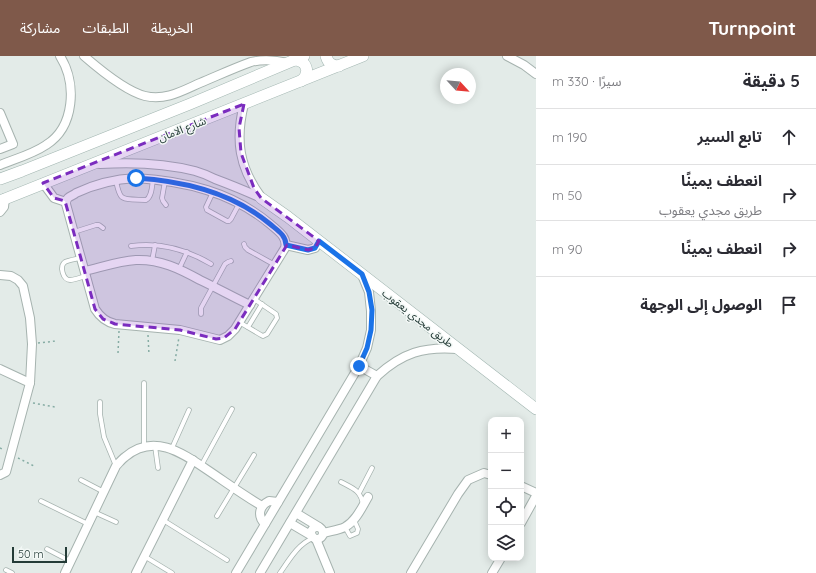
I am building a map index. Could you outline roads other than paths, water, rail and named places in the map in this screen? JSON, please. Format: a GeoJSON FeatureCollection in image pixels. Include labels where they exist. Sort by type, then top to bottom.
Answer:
{"type":"FeatureCollection","features":[{"type":"Feature","properties":{"kind":"street"},"geometry":{"type":"LineString","coordinates":[[0,165],[46,145],[59,134],[66,122],[70,106],[70,86],[67,71],[60,56]]}},
{"type":"Feature","properties":{"kind":"street"},"geometry":{"type":"LineString","coordinates":[[84,56],[103,72],[130,90],[145,96],[153,97],[161,97],[177,93],[251,62],[258,61],[297,60],[303,62],[307,71],[306,77],[301,81]]}},
{"type":"Feature","properties":{"kind":"street","name":"شارع الامان"},"geometry":{"type":"LineString","coordinates":[[0,178],[22,171],[190,104],[304,56]]}},
{"type":"Feature","properties":{"kind":"street"},"geometry":{"type":"LineString","coordinates":[[326,56],[330,64],[339,66]]}},
{"type":"Feature","properties":{"kind":"street","name":"شارع الامان"},"geometry":{"type":"LineString","coordinates":[[3,200],[363,56]]}},
{"type":"Feature","properties":{"kind":"street"},"geometry":{"type":"LineString","coordinates":[[507,56],[536,74]]}},
{"type":"Feature","properties":{"kind":"street","name":"طريق مجدي يعقوب"},"geometry":{"type":"LineString","coordinates":[[244,104],[239,128],[241,153],[248,177],[261,198]]}},
{"type":"Feature","properties":{"kind":"street"},"geometry":{"type":"LineString","coordinates":[[0,113],[13,144],[0,149]]}},
{"type":"Feature","properties":{"kind":"street","name":"طريق مجدي يعقوب"},"geometry":{"type":"LineString","coordinates":[[90,164],[126,163],[173,166],[196,171],[261,198],[288,217],[536,409]]}},
{"type":"Feature","properties":{"kind":"street"},"geometry":{"type":"LineString","coordinates":[[136,178],[153,179],[186,184],[213,192],[251,210],[266,220],[282,234],[286,241],[285,248],[231,334],[220,340],[180,330],[115,324],[107,322],[95,309],[66,202],[68,198],[82,190],[116,180],[136,178]]}},
{"type":"Feature","properties":{"kind":"street"},"geometry":{"type":"LineString","coordinates":[[43,183],[54,198],[66,202]]}},
{"type":"Feature","properties":{"kind":"street"},"geometry":{"type":"LineString","coordinates":[[0,212],[4,207],[3,200]]}},
{"type":"Feature","properties":{"kind":"street"},"geometry":{"type":"LineString","coordinates":[[286,245],[308,250],[315,248],[319,241]]}},
{"type":"Feature","properties":{"kind":"street"},"geometry":{"type":"LineString","coordinates":[[85,274],[121,262],[136,260],[152,261],[170,265],[213,286],[252,302]]}},
{"type":"Feature","properties":{"kind":"street"},"geometry":{"type":"LineString","coordinates":[[0,274],[11,276],[18,280],[23,286],[30,318],[32,344],[30,383],[6,472],[0,475]]}},
{"type":"Feature","properties":{"kind":"street"},"geometry":{"type":"LineString","coordinates":[[236,573],[359,366],[367,348],[371,330],[372,310],[369,292],[362,274]]}},
{"type":"Feature","properties":{"kind":"street"},"geometry":{"type":"LineString","coordinates":[[260,573],[377,376],[400,358],[414,353],[428,349],[458,349]]}},
{"type":"Feature","properties":{"kind":"street"},"geometry":{"type":"LineString","coordinates":[[359,366],[377,376]]}},
{"type":"Feature","properties":{"kind":"street"},"geometry":{"type":"LineString","coordinates":[[0,369],[30,383]]}},
{"type":"Feature","properties":{"kind":"street"},"geometry":{"type":"LineString","coordinates":[[65,573],[116,466],[124,457],[135,450],[154,445],[172,448],[193,460],[262,506]]}},
{"type":"Feature","properties":{"kind":"street"},"geometry":{"type":"LineString","coordinates":[[136,573],[193,460]]}},
{"type":"Feature","properties":{"kind":"street"},"geometry":{"type":"LineString","coordinates":[[411,573],[458,494],[468,480],[484,473],[488,474]]}},
{"type":"Feature","properties":{"kind":"street"},"geometry":{"type":"LineString","coordinates":[[524,487],[536,493]]}},
{"type":"Feature","properties":{"kind":"street"},"geometry":{"type":"LineString","coordinates":[[524,518],[536,496]]}},
{"type":"Feature","properties":{"kind":"street"},"geometry":{"type":"LineString","coordinates":[[296,513],[321,530],[345,527],[354,520],[368,497]]}},
{"type":"Feature","properties":{"kind":"street"},"geometry":{"type":"LineString","coordinates":[[265,524],[260,517],[262,506],[269,501],[278,502]]}},
{"type":"Feature","properties":{"kind":"street"},"geometry":{"type":"LineString","coordinates":[[290,523],[314,538],[322,538],[321,530]]}},
{"type":"Feature","properties":{"kind":"street"},"geometry":{"type":"LineString","coordinates":[[314,538],[330,573]]}},
{"type":"Feature","properties":{"kind":"street"},"geometry":{"type":"LineString","coordinates":[[492,573],[499,561]]}},
{"type":"Feature","properties":{"kind":"lane"},"geometry":{"type":"LineString","coordinates":[[116,180],[122,198],[146,200],[150,196],[153,179]]}},
{"type":"Feature","properties":{"kind":"lane"},"geometry":{"type":"LineString","coordinates":[[165,181],[162,198],[166,205]]}},
{"type":"Feature","properties":{"kind":"lane"},"geometry":{"type":"LineString","coordinates":[[213,192],[206,207],[207,210],[227,221],[231,219],[239,204]]}},
{"type":"Feature","properties":{"kind":"lane"},"geometry":{"type":"LineString","coordinates":[[74,232],[96,224],[99,224],[103,228]]}},
{"type":"Feature","properties":{"kind":"lane"},"geometry":{"type":"LineString","coordinates":[[244,244],[248,250],[275,265]]}},
{"type":"Feature","properties":{"kind":"lane"},"geometry":{"type":"LineString","coordinates":[[152,261],[156,245]]}},
{"type":"Feature","properties":{"kind":"lane"},"geometry":{"type":"LineString","coordinates":[[131,246],[156,245],[172,247],[187,252],[210,264]]}},
{"type":"Feature","properties":{"kind":"lane"},"geometry":{"type":"LineString","coordinates":[[179,269],[187,252]]}},
{"type":"Feature","properties":{"kind":"lane"},"geometry":{"type":"LineString","coordinates":[[81,257],[65,262],[62,265],[62,269],[68,280],[85,274]]}},
{"type":"Feature","properties":{"kind":"lane"},"geometry":{"type":"LineString","coordinates":[[201,314],[201,308],[225,264],[231,261]]}},
{"type":"Feature","properties":{"kind":"lane"},"geometry":{"type":"LineString","coordinates":[[239,322],[261,335],[267,334],[277,316],[275,312],[262,304],[252,302]]}},
{"type":"Feature","properties":{"kind":"lane"},"geometry":{"type":"LineString","coordinates":[[248,327],[262,304]]}},
{"type":"Feature","properties":{"kind":"lane"},"geometry":{"type":"LineString","coordinates":[[144,383],[144,447]]}},
{"type":"Feature","properties":{"kind":"lane"},"geometry":{"type":"LineString","coordinates":[[100,402],[100,414],[104,437],[116,466]]}},
{"type":"Feature","properties":{"kind":"lane"},"geometry":{"type":"LineString","coordinates":[[201,466],[232,409]]}},
{"type":"Feature","properties":{"kind":"lane"},"geometry":{"type":"LineString","coordinates":[[172,448],[189,410]]}},
{"type":"Feature","properties":{"kind":"lane"},"geometry":{"type":"LineString","coordinates":[[154,445],[158,468]]}},
{"type":"Feature","properties":{"kind":"lane"},"geometry":{"type":"LineString","coordinates":[[217,516],[254,454]]}},
{"type":"Feature","properties":{"kind":"lane"},"geometry":{"type":"LineString","coordinates":[[359,493],[372,468]]}},
{"type":"Feature","properties":{"kind":"lane"},"geometry":{"type":"LineString","coordinates":[[81,480],[104,492]]}},
{"type":"Feature","properties":{"kind":"lane"},"geometry":{"type":"LineString","coordinates":[[341,482],[359,493],[363,505]]}},
{"type":"Feature","properties":{"kind":"lane"},"geometry":{"type":"LineString","coordinates":[[41,501],[88,524]]}},
{"type":"Feature","properties":{"kind":"lane"},"geometry":{"type":"LineString","coordinates":[[94,512],[116,522]]}},
{"type":"Feature","properties":{"kind":"lane"},"geometry":{"type":"LineString","coordinates":[[163,520],[227,560]]}},
{"type":"Feature","properties":{"kind":"lane"},"geometry":{"type":"LineString","coordinates":[[345,527],[350,536],[357,534],[358,529],[354,520]]}},
{"type":"Feature","properties":{"kind":"lane"},"geometry":{"type":"LineString","coordinates":[[280,573],[299,547],[305,542],[314,538]]}},
{"type":"Feature","properties":{"kind":"lane"},"geometry":{"type":"LineString","coordinates":[[47,549],[70,561]]}},
{"type":"Feature","properties":{"kind":"lane"},"geometry":{"type":"LineString","coordinates":[[144,556],[172,573]]}},
{"type":"Feature","properties":{"kind":"lane"},"geometry":{"type":"LineString","coordinates":[[6,570],[12,573]]}}]}
